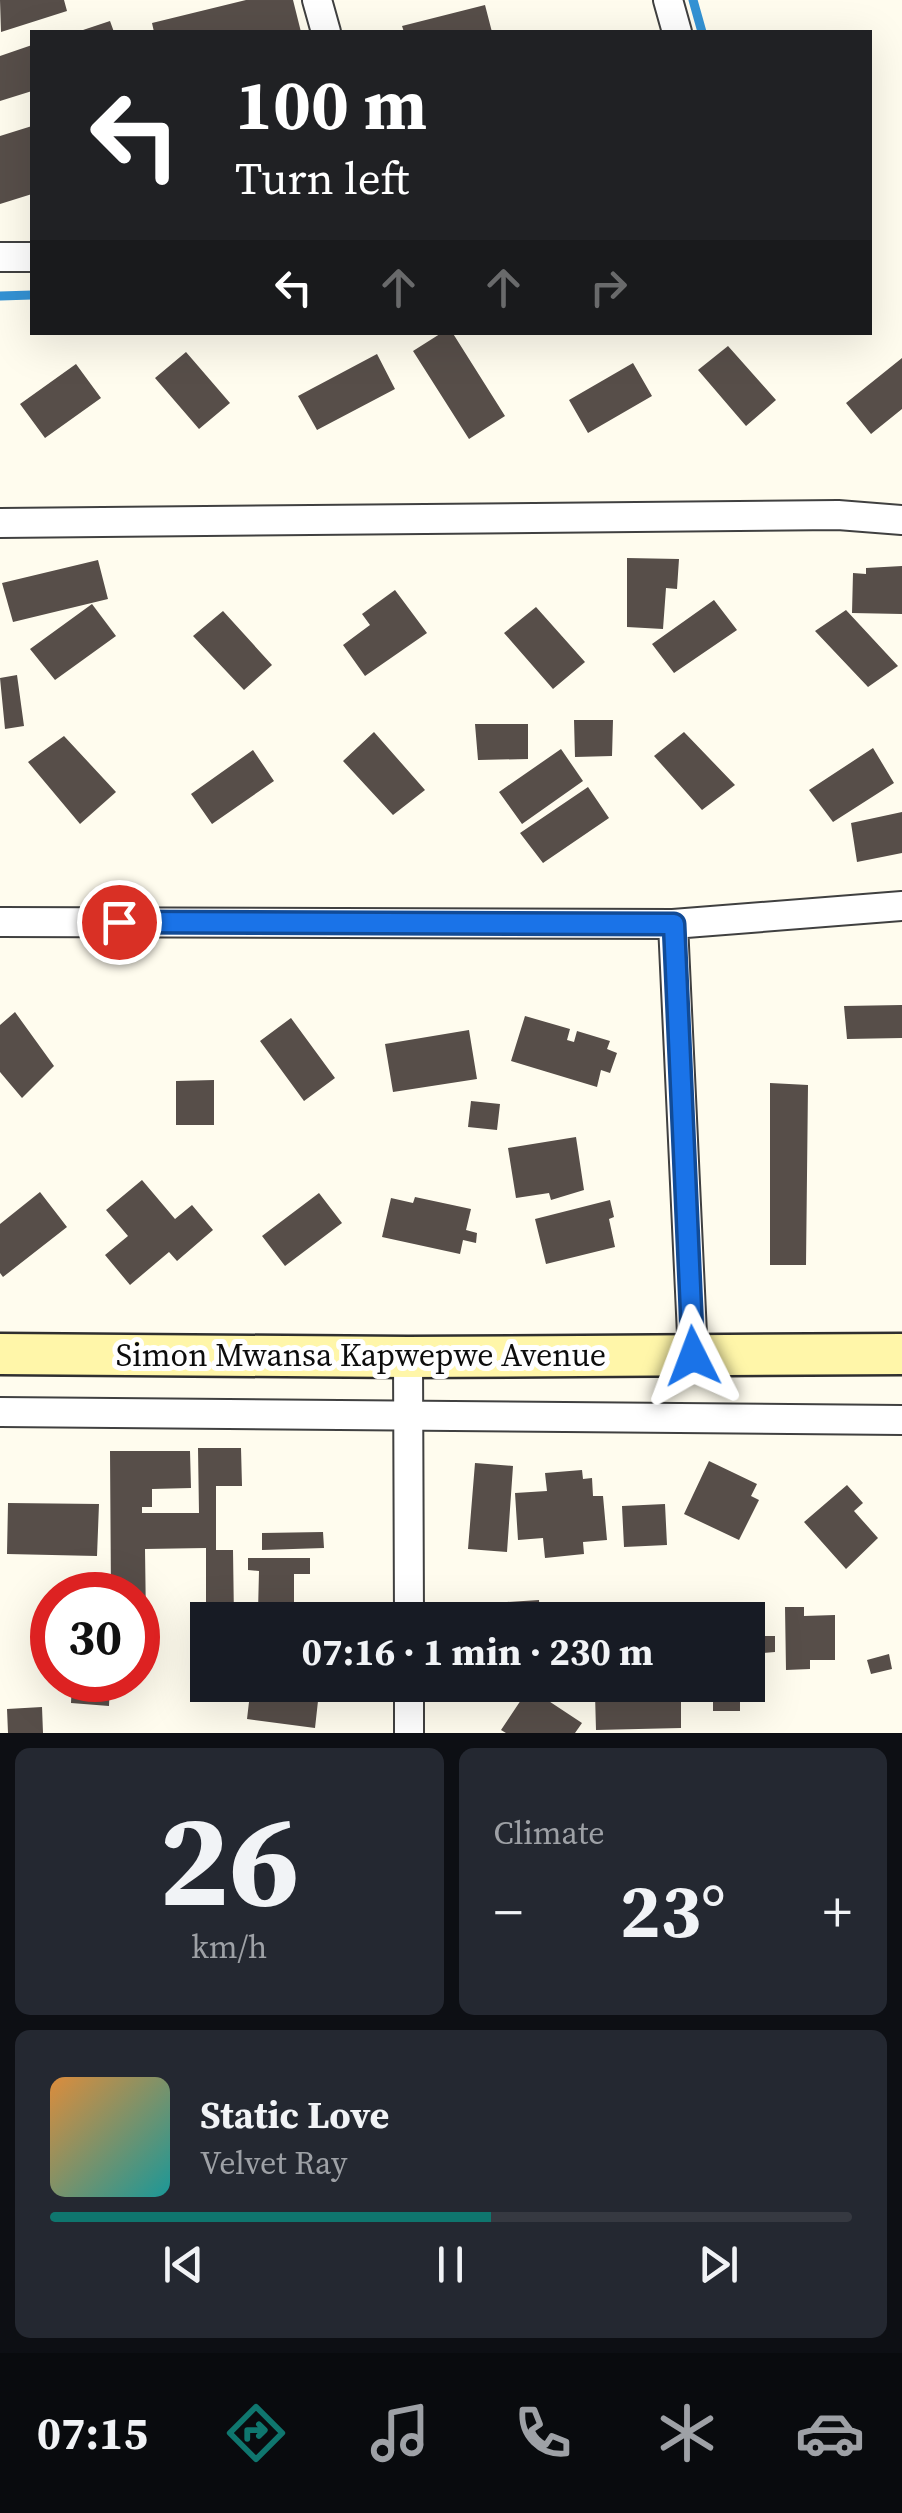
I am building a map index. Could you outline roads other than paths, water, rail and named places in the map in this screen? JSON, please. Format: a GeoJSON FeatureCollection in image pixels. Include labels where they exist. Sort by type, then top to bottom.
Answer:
{"type":"FeatureCollection","features":[{"type":"Feature","properties":{"kind":"main road","name":"Simon Mwansa Kapwepwe Avenue"},"geometry":{"type":"LineString","coordinates":[[0,1354],[902,1354]]}},
{"type":"Feature","properties":{"kind":"street"},"geometry":{"type":"LineString","coordinates":[[316,0],[325,30]]}},
{"type":"Feature","properties":{"kind":"street"},"geometry":{"type":"LineString","coordinates":[[668,0],[677,30]]}},
{"type":"Feature","properties":{"kind":"street"},"geometry":{"type":"LineString","coordinates":[[0,257],[30,257]]}},
{"type":"Feature","properties":{"kind":"street"},"geometry":{"type":"LineString","coordinates":[[0,523],[838,515],[902,520]]}},
{"type":"Feature","properties":{"kind":"street"},"geometry":{"type":"LineString","coordinates":[[0,922],[674,924],[902,906]]}},
{"type":"Feature","properties":{"kind":"street"},"geometry":{"type":"LineString","coordinates":[[674,924],[693,1356]]}},
{"type":"Feature","properties":{"kind":"street"},"geometry":{"type":"LineString","coordinates":[[408,1357],[409,1602]]}},
{"type":"Feature","properties":{"kind":"street"},"geometry":{"type":"LineString","coordinates":[[0,1412],[902,1420]]}},
{"type":"Feature","properties":{"kind":"street"},"geometry":{"type":"LineString","coordinates":[[408,1733],[409,1702]]}},
{"type":"Feature","properties":{"kind":"waterway"},"geometry":{"type":"LineString","coordinates":[[693,0],[701,30]]}},
{"type":"Feature","properties":{"kind":"waterway"},"geometry":{"type":"LineString","coordinates":[[0,296],[30,295]]}}]}
